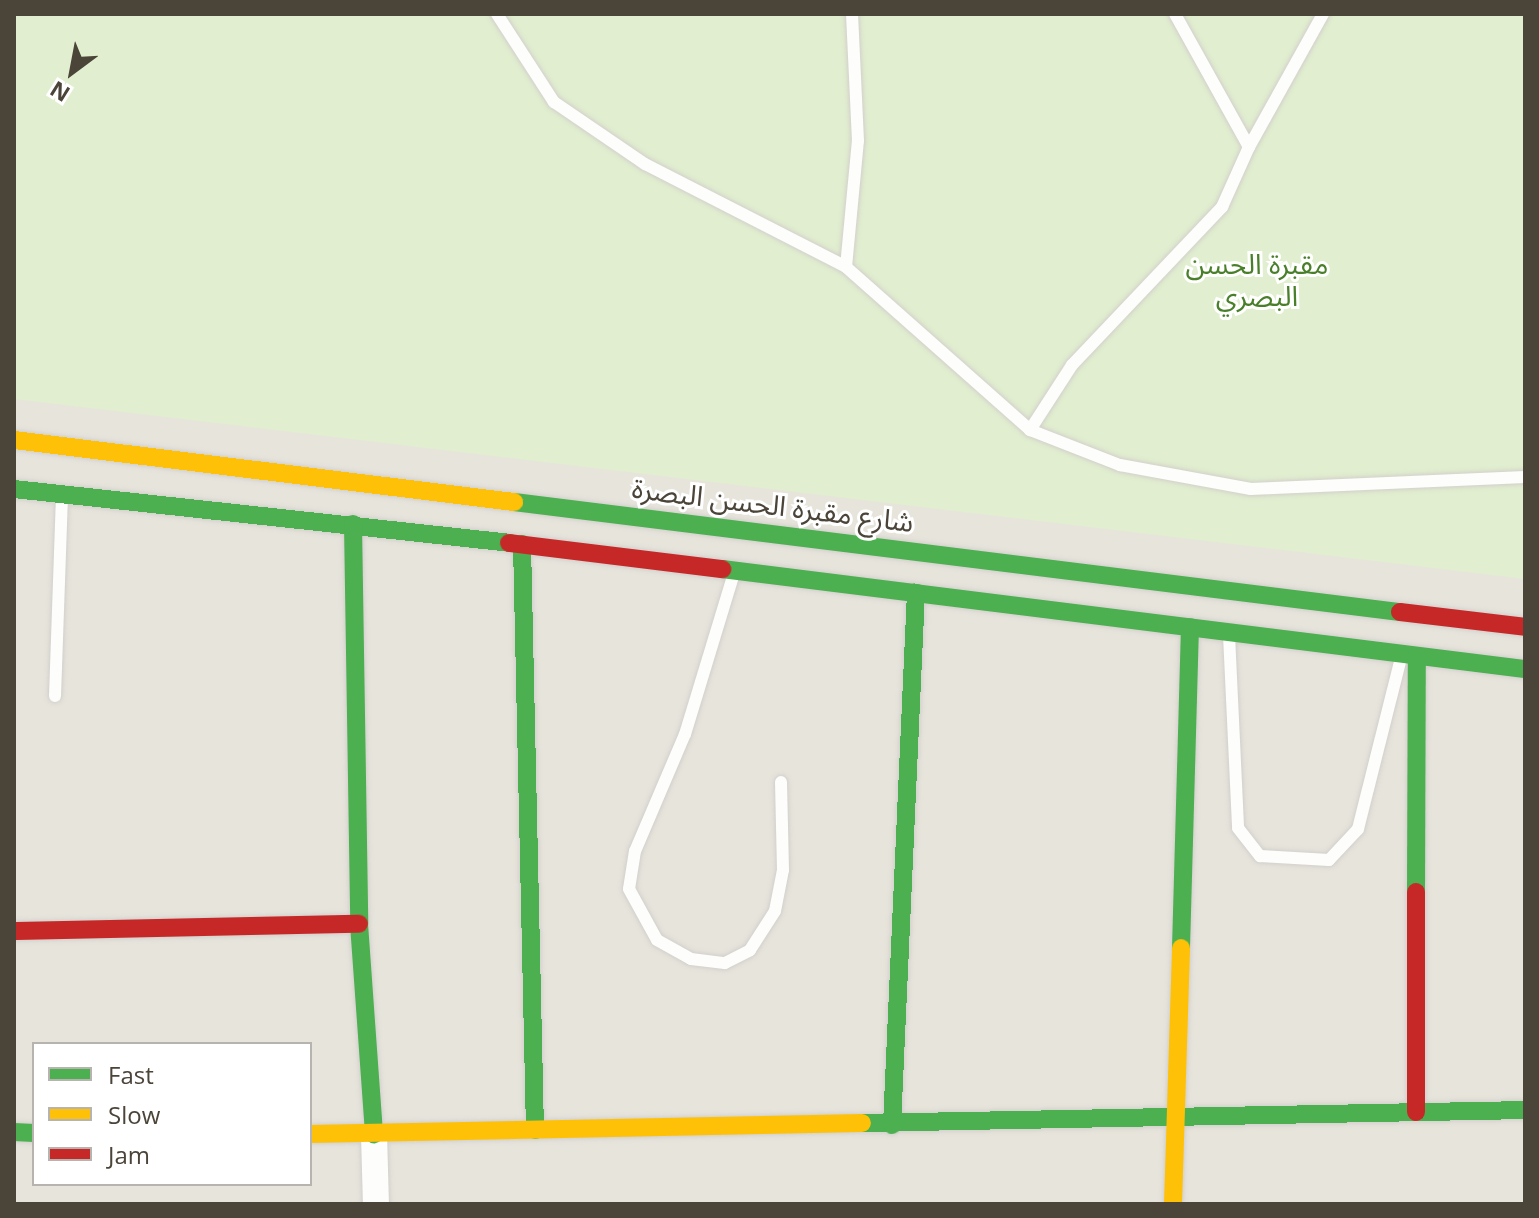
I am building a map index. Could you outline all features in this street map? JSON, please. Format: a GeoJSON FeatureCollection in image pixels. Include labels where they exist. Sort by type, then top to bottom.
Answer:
{"type":"FeatureCollection","features":[{"type":"Feature","properties":{"kind":"street","name":"شارع مقبرة الحسن البصرة"},"geometry":{"type":"LineString","coordinates":[[14,440],[1525,627]]}},
{"type":"Feature","properties":{"kind":"street"},"geometry":{"type":"LineString","coordinates":[[62,496],[63,446]]}},
{"type":"Feature","properties":{"kind":"street"},"geometry":{"type":"LineString","coordinates":[[14,489],[522,544],[1525,669]]}},
{"type":"Feature","properties":{"kind":"street"},"geometry":{"type":"LineString","coordinates":[[353,524],[359,924],[376,1204]]}},
{"type":"Feature","properties":{"kind":"street"},"geometry":{"type":"LineString","coordinates":[[741,571],[751,529]]}},
{"type":"Feature","properties":{"kind":"street"},"geometry":{"type":"LineString","coordinates":[[522,544],[535,1130]]}},
{"type":"Feature","properties":{"kind":"street"},"geometry":{"type":"LineString","coordinates":[[892,1125],[916,593]]}},
{"type":"Feature","properties":{"kind":"street"},"geometry":{"type":"LineString","coordinates":[[1173,1204],[1181,1117],[1190,627]]}},
{"type":"Feature","properties":{"kind":"street"},"geometry":{"type":"LineString","coordinates":[[1409,656],[1416,1112]]}},
{"type":"Feature","properties":{"kind":"street"},"geometry":{"type":"LineString","coordinates":[[14,931],[359,924]]}},
{"type":"Feature","properties":{"kind":"street"},"geometry":{"type":"LineString","coordinates":[[312,1134],[892,1125],[1525,1110]]}},
{"type":"Feature","properties":{"kind":"lane"},"geometry":{"type":"LineString","coordinates":[[497,14],[554,102],[595,133],[846,267],[1030,430],[1120,465],[1251,489],[1525,477]]}},
{"type":"Feature","properties":{"kind":"lane"},"geometry":{"type":"LineString","coordinates":[[846,267],[858,141],[852,14]]}},
{"type":"Feature","properties":{"kind":"lane"},"geometry":{"type":"LineString","coordinates":[[1175,14],[1249,147]]}},
{"type":"Feature","properties":{"kind":"lane"},"geometry":{"type":"LineString","coordinates":[[1030,430],[1072,365],[1222,207],[1249,147],[1323,14]]}},
{"type":"Feature","properties":{"kind":"lane"},"geometry":{"type":"LineString","coordinates":[[55,696],[62,496]]}},
{"type":"Feature","properties":{"kind":"lane"},"geometry":{"type":"LineString","coordinates":[[741,571],[685,734],[635,851],[629,889],[657,940],[714,962],[750,950],[775,911],[783,870],[781,782]]}},
{"type":"Feature","properties":{"kind":"lane"},"geometry":{"type":"LineString","coordinates":[[1229,632],[1238,828],[1260,856],[1329,860],[1358,829],[1409,656]]}},
{"type":"Feature","properties":{"kind":"shaded area"},"geometry":{"type":"Polygon","coordinates":[[[14,14],[1525,14],[1525,1204],[14,1204],[14,14]]]}},
{"type":"Feature","properties":{"kind":"green space","name":"مقبرة الحسن البصري"},"geometry":{"type":"Polygon","coordinates":[[[14,14],[1525,14],[1525,579],[14,399],[14,14]]]}},
{"type":"Feature","properties":{"kind":"traffic: fast"},"geometry":{"type":"LineString","coordinates":[[14,489],[509,543]]}},
{"type":"Feature","properties":{"kind":"traffic: fast"},"geometry":{"type":"LineString","coordinates":[[514,502],[1400,612]]}},
{"type":"Feature","properties":{"kind":"traffic: fast"},"geometry":{"type":"LineString","coordinates":[[353,524],[359,924],[374,1134]]}},
{"type":"Feature","properties":{"kind":"traffic: fast"},"geometry":{"type":"LineString","coordinates":[[522,544],[535,1130]]}},
{"type":"Feature","properties":{"kind":"traffic: fast"},"geometry":{"type":"LineString","coordinates":[[722,569],[1525,669]]}},
{"type":"Feature","properties":{"kind":"traffic: fast"},"geometry":{"type":"LineString","coordinates":[[892,1125],[916,593]]}},
{"type":"Feature","properties":{"kind":"traffic: fast"},"geometry":{"type":"LineString","coordinates":[[1181,948],[1190,627]]}},
{"type":"Feature","properties":{"kind":"traffic: fast"},"geometry":{"type":"LineString","coordinates":[[1416,892],[1417,657]]}},
{"type":"Feature","properties":{"kind":"traffic: fast"},"geometry":{"type":"LineString","coordinates":[[862,1123],[1525,1110]]}},
{"type":"Feature","properties":{"kind":"traffic: fast"},"geometry":{"type":"LineString","coordinates":[[14,1132],[32,1133]]}},
{"type":"Feature","properties":{"kind":"traffic: slow"},"geometry":{"type":"LineString","coordinates":[[14,440],[514,502]]}},
{"type":"Feature","properties":{"kind":"traffic: slow"},"geometry":{"type":"LineString","coordinates":[[1173,1204],[1181,948]]}},
{"type":"Feature","properties":{"kind":"traffic: slow"},"geometry":{"type":"LineString","coordinates":[[312,1134],[862,1123]]}},
{"type":"Feature","properties":{"kind":"traffic: jam"},"geometry":{"type":"LineString","coordinates":[[509,543],[722,569]]}},
{"type":"Feature","properties":{"kind":"traffic: jam"},"geometry":{"type":"LineString","coordinates":[[1400,612],[1525,627]]}},
{"type":"Feature","properties":{"kind":"traffic: jam"},"geometry":{"type":"LineString","coordinates":[[1416,892],[1416,1112]]}},
{"type":"Feature","properties":{"kind":"traffic: jam"},"geometry":{"type":"LineString","coordinates":[[14,931],[359,924]]}}]}
